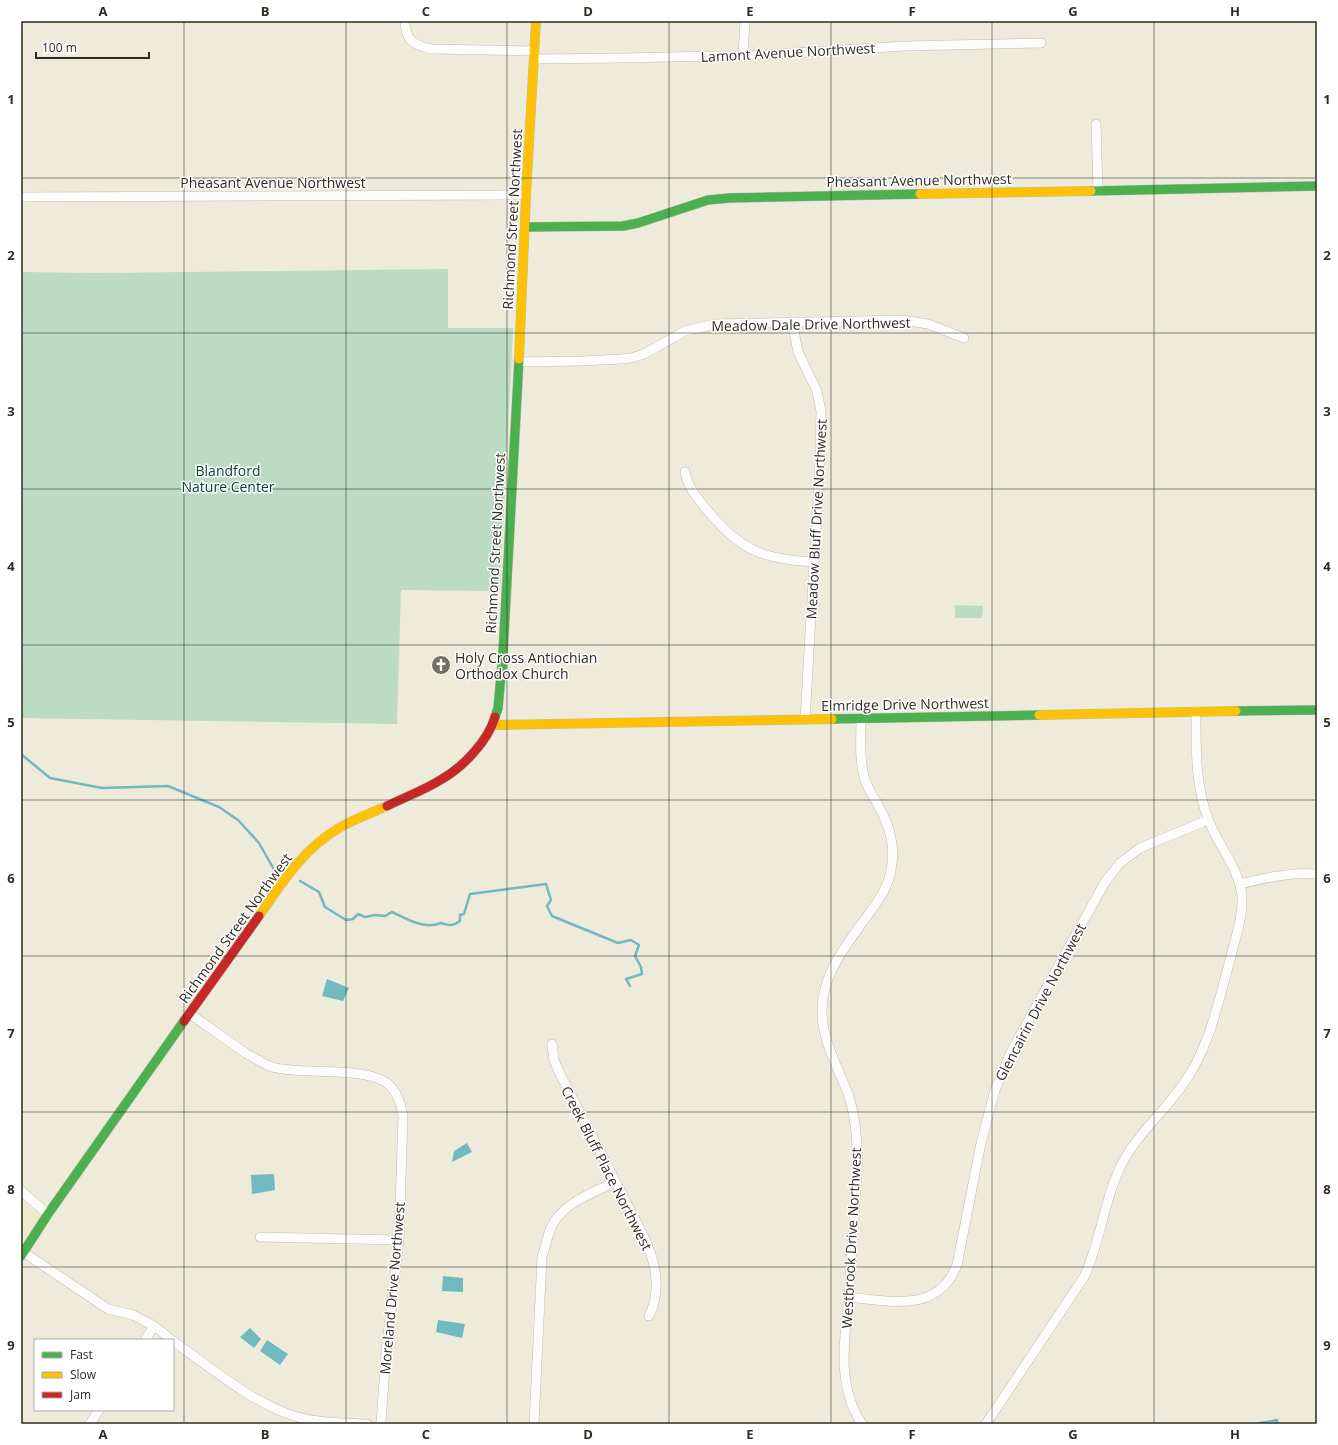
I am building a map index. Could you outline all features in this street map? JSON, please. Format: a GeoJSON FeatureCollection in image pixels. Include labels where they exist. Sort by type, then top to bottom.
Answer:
{"type":"FeatureCollection","features":[{"type":"Feature","properties":{"kind":"street","name":"Lamont Avenue Northwest"},"geometry":{"type":"LineString","coordinates":[[405,21],[405,30],[411,40],[419,46],[431,49],[535,55],[624,58],[799,53],[906,46],[1041,43]]}},
{"type":"Feature","properties":{"kind":"street","name":"Richmond Street Northwest"},"geometry":{"type":"LineString","coordinates":[[22,1254],[48,1214],[289,873],[310,849],[348,823],[401,800],[443,779],[468,759],[483,741],[493,725],[499,701],[504,653],[536,21]]}},
{"type":"Feature","properties":{"kind":"street"},"geometry":{"type":"LineString","coordinates":[[743,54],[745,21]]}},
{"type":"Feature","properties":{"kind":"street"},"geometry":{"type":"LineString","coordinates":[[1096,124],[1098,191]]}},
{"type":"Feature","properties":{"kind":"street","name":"Pheasant Avenue Northwest"},"geometry":{"type":"LineString","coordinates":[[525,227],[623,226],[638,223],[708,200],[729,198],[1317,186]]}},
{"type":"Feature","properties":{"kind":"street","name":"Pheasant Avenue Northwest"},"geometry":{"type":"LineString","coordinates":[[21,197],[526,195]]}},
{"type":"Feature","properties":{"kind":"street","name":"Meadow Dale Drive Northwest"},"geometry":{"type":"LineString","coordinates":[[518,362],[621,359],[644,354],[685,331],[707,325],[872,320],[912,321],[928,324],[964,338]]}},
{"type":"Feature","properties":{"kind":"street","name":"Meadow Bluff Drive Northwest"},"geometry":{"type":"LineString","coordinates":[[794,322],[798,352],[817,391],[821,410],[820,461],[806,720]]}},
{"type":"Feature","properties":{"kind":"street"},"geometry":{"type":"LineString","coordinates":[[685,472],[687,481],[695,495],[721,527],[741,544],[765,555],[785,560],[814,562]]}},
{"type":"Feature","properties":{"kind":"street","name":"Elmridge Drive Northwest"},"geometry":{"type":"LineString","coordinates":[[493,725],[861,719],[1196,711],[1317,710]]}},
{"type":"Feature","properties":{"kind":"street"},"geometry":{"type":"LineString","coordinates":[[986,1424],[1084,1277],[1096,1247],[1112,1188],[1125,1158],[1146,1129],[1183,1085],[1205,1047],[1214,1022],[1242,909],[1240,884],[1230,860],[1219,843],[1208,820],[1201,792],[1197,766],[1196,711]]}},
{"type":"Feature","properties":{"kind":"street","name":"Westbrook Drive Northwest"},"geometry":{"type":"LineString","coordinates":[[861,719],[861,764],[863,776],[888,825],[892,838],[893,847],[891,869],[886,889],[830,971],[822,1010],[824,1034],[828,1048],[849,1098],[854,1119],[857,1146],[857,1175],[844,1355],[844,1374],[850,1400],[862,1424]]}},
{"type":"Feature","properties":{"kind":"street","name":"Glencairin Drive Northwest"},"geometry":{"type":"LineString","coordinates":[[848,1297],[901,1302],[919,1301],[944,1287],[949,1281],[957,1265],[980,1145],[994,1090],[1011,1053],[1105,882],[1120,863],[1140,848],[1208,820]]}},
{"type":"Feature","properties":{"kind":"street"},"geometry":{"type":"LineString","coordinates":[[1240,884],[1295,874],[1317,874]]}},
{"type":"Feature","properties":{"kind":"street","name":"Moreland Drive Northwest"},"geometry":{"type":"LineString","coordinates":[[190,1014],[237,1047],[272,1067],[294,1070],[362,1074],[381,1079],[392,1088],[399,1100],[403,1116],[399,1240],[386,1352],[381,1424]]}},
{"type":"Feature","properties":{"kind":"street","name":"Creek Bluff Place Northwest"},"geometry":{"type":"LineString","coordinates":[[552,1044],[554,1060],[559,1072],[646,1240],[654,1264],[657,1286],[656,1298],[649,1316]]}},
{"type":"Feature","properties":{"kind":"street"},"geometry":{"type":"LineString","coordinates":[[534,1424],[542,1257],[550,1230],[557,1218],[575,1202],[615,1182]]}},
{"type":"Feature","properties":{"kind":"street"},"geometry":{"type":"LineString","coordinates":[[21,1191],[48,1214]]}},
{"type":"Feature","properties":{"kind":"street"},"geometry":{"type":"LineString","coordinates":[[260,1237],[399,1240]]}},
{"type":"Feature","properties":{"kind":"street"},"geometry":{"type":"LineString","coordinates":[[22,1254],[108,1309],[133,1315],[154,1326],[172,1339]]}},
{"type":"Feature","properties":{"kind":"street"},"geometry":{"type":"LineString","coordinates":[[146,1339],[154,1326]]}},
{"type":"Feature","properties":{"kind":"street"},"geometry":{"type":"LineString","coordinates":[[174,1341],[263,1404],[292,1415],[319,1421],[367,1424]]}},
{"type":"Feature","properties":{"kind":"street"},"geometry":{"type":"LineString","coordinates":[[90,1424],[98,1411]]}},
{"type":"Feature","properties":{"kind":"shaded area"},"geometry":{"type":"Polygon","coordinates":[[[21,1191],[48,1214],[21,1256],[21,1191]]]}},
{"type":"Feature","properties":{"kind":"green space","name":"Blandford Nature Center"},"geometry":{"type":"Polygon","coordinates":[[[448,269],[448,328],[513,328],[500,591],[401,590],[397,724],[21,718],[21,272],[97,273],[448,269]]]}},
{"type":"Feature","properties":{"kind":"green space"},"geometry":{"type":"Polygon","coordinates":[[[955,605],[983,606],[982,618],[955,618],[955,605]]]}},
{"type":"Feature","properties":{"kind":"water"},"geometry":{"type":"Polygon","coordinates":[[[327,979],[349,988],[343,1001],[322,996],[327,979]]]}},
{"type":"Feature","properties":{"kind":"water"},"geometry":{"type":"Polygon","coordinates":[[[467,1143],[472,1152],[452,1162],[454,1151],[467,1143]]]}},
{"type":"Feature","properties":{"kind":"water"},"geometry":{"type":"Polygon","coordinates":[[[274,1174],[275,1190],[252,1194],[251,1175],[274,1174]]]}},
{"type":"Feature","properties":{"kind":"water"},"geometry":{"type":"Polygon","coordinates":[[[443,1276],[463,1278],[463,1292],[442,1291],[443,1276]]]}},
{"type":"Feature","properties":{"kind":"water"},"geometry":{"type":"Polygon","coordinates":[[[438,1320],[465,1324],[462,1338],[436,1332],[438,1320]]]}},
{"type":"Feature","properties":{"kind":"water"},"geometry":{"type":"Polygon","coordinates":[[[250,1328],[261,1339],[254,1348],[240,1337],[250,1328]]]}},
{"type":"Feature","properties":{"kind":"water"},"geometry":{"type":"Polygon","coordinates":[[[267,1340],[288,1354],[280,1365],[260,1351],[267,1340]]]}},
{"type":"Feature","properties":{"kind":"waterway"},"geometry":{"type":"LineString","coordinates":[[21,754],[50,778],[102,788],[168,786],[219,807],[238,820],[259,843],[276,873]]}},
{"type":"Feature","properties":{"kind":"waterway"},"geometry":{"type":"LineString","coordinates":[[300,881],[319,892],[325,907],[346,920],[353,919],[358,914],[365,917],[375,915],[385,916],[392,912],[416,923],[428,925],[441,923],[451,925],[460,921],[460,915],[464,914],[470,894],[546,884],[551,900],[547,906],[552,916],[618,943],[631,940],[639,945],[635,956],[641,967],[642,974],[626,979],[630,986]]}},
{"type":"Feature","properties":{"kind":"waterway"},"geometry":{"type":"LineString","coordinates":[[1255,1424],[1277,1420],[1277,1424]]}},
{"type":"Feature","properties":{"kind":"traffic: fast"},"geometry":{"type":"LineString","coordinates":[[1091,191],[1317,186]]}},
{"type":"Feature","properties":{"kind":"traffic: fast"},"geometry":{"type":"LineString","coordinates":[[525,227],[623,226],[638,223],[708,200],[729,198],[920,194]]}},
{"type":"Feature","properties":{"kind":"traffic: fast"},"geometry":{"type":"LineString","coordinates":[[495,717],[498,708],[503,653],[519,359]]}},
{"type":"Feature","properties":{"kind":"traffic: fast"},"geometry":{"type":"LineString","coordinates":[[1236,711],[1317,710]]}},
{"type":"Feature","properties":{"kind":"traffic: fast"},"geometry":{"type":"LineString","coordinates":[[832,719],[1039,715]]}},
{"type":"Feature","properties":{"kind":"traffic: fast"},"geometry":{"type":"LineString","coordinates":[[21,1256],[48,1214],[184,1021]]}},
{"type":"Feature","properties":{"kind":"traffic: slow"},"geometry":{"type":"LineString","coordinates":[[519,359],[526,195],[536,21]]}},
{"type":"Feature","properties":{"kind":"traffic: slow"},"geometry":{"type":"LineString","coordinates":[[920,194],[1091,191]]}},
{"type":"Feature","properties":{"kind":"traffic: slow"},"geometry":{"type":"LineString","coordinates":[[1039,715],[1236,711]]}},
{"type":"Feature","properties":{"kind":"traffic: slow"},"geometry":{"type":"LineString","coordinates":[[493,725],[832,719]]}},
{"type":"Feature","properties":{"kind":"traffic: slow"},"geometry":{"type":"LineString","coordinates":[[259,916],[304,856],[326,836],[357,819],[387,806]]}},
{"type":"Feature","properties":{"kind":"traffic: jam"},"geometry":{"type":"LineString","coordinates":[[387,806],[429,787],[458,768],[481,744],[492,726],[495,717]]}},
{"type":"Feature","properties":{"kind":"traffic: jam"},"geometry":{"type":"LineString","coordinates":[[184,1021],[259,916]]}},
{"type":"Feature","properties":{"kind":"place","name":"Holy Cross Antiochian Orthodox Church"},"geometry":{"type":"Point","coordinates":[441,665]}}]}
